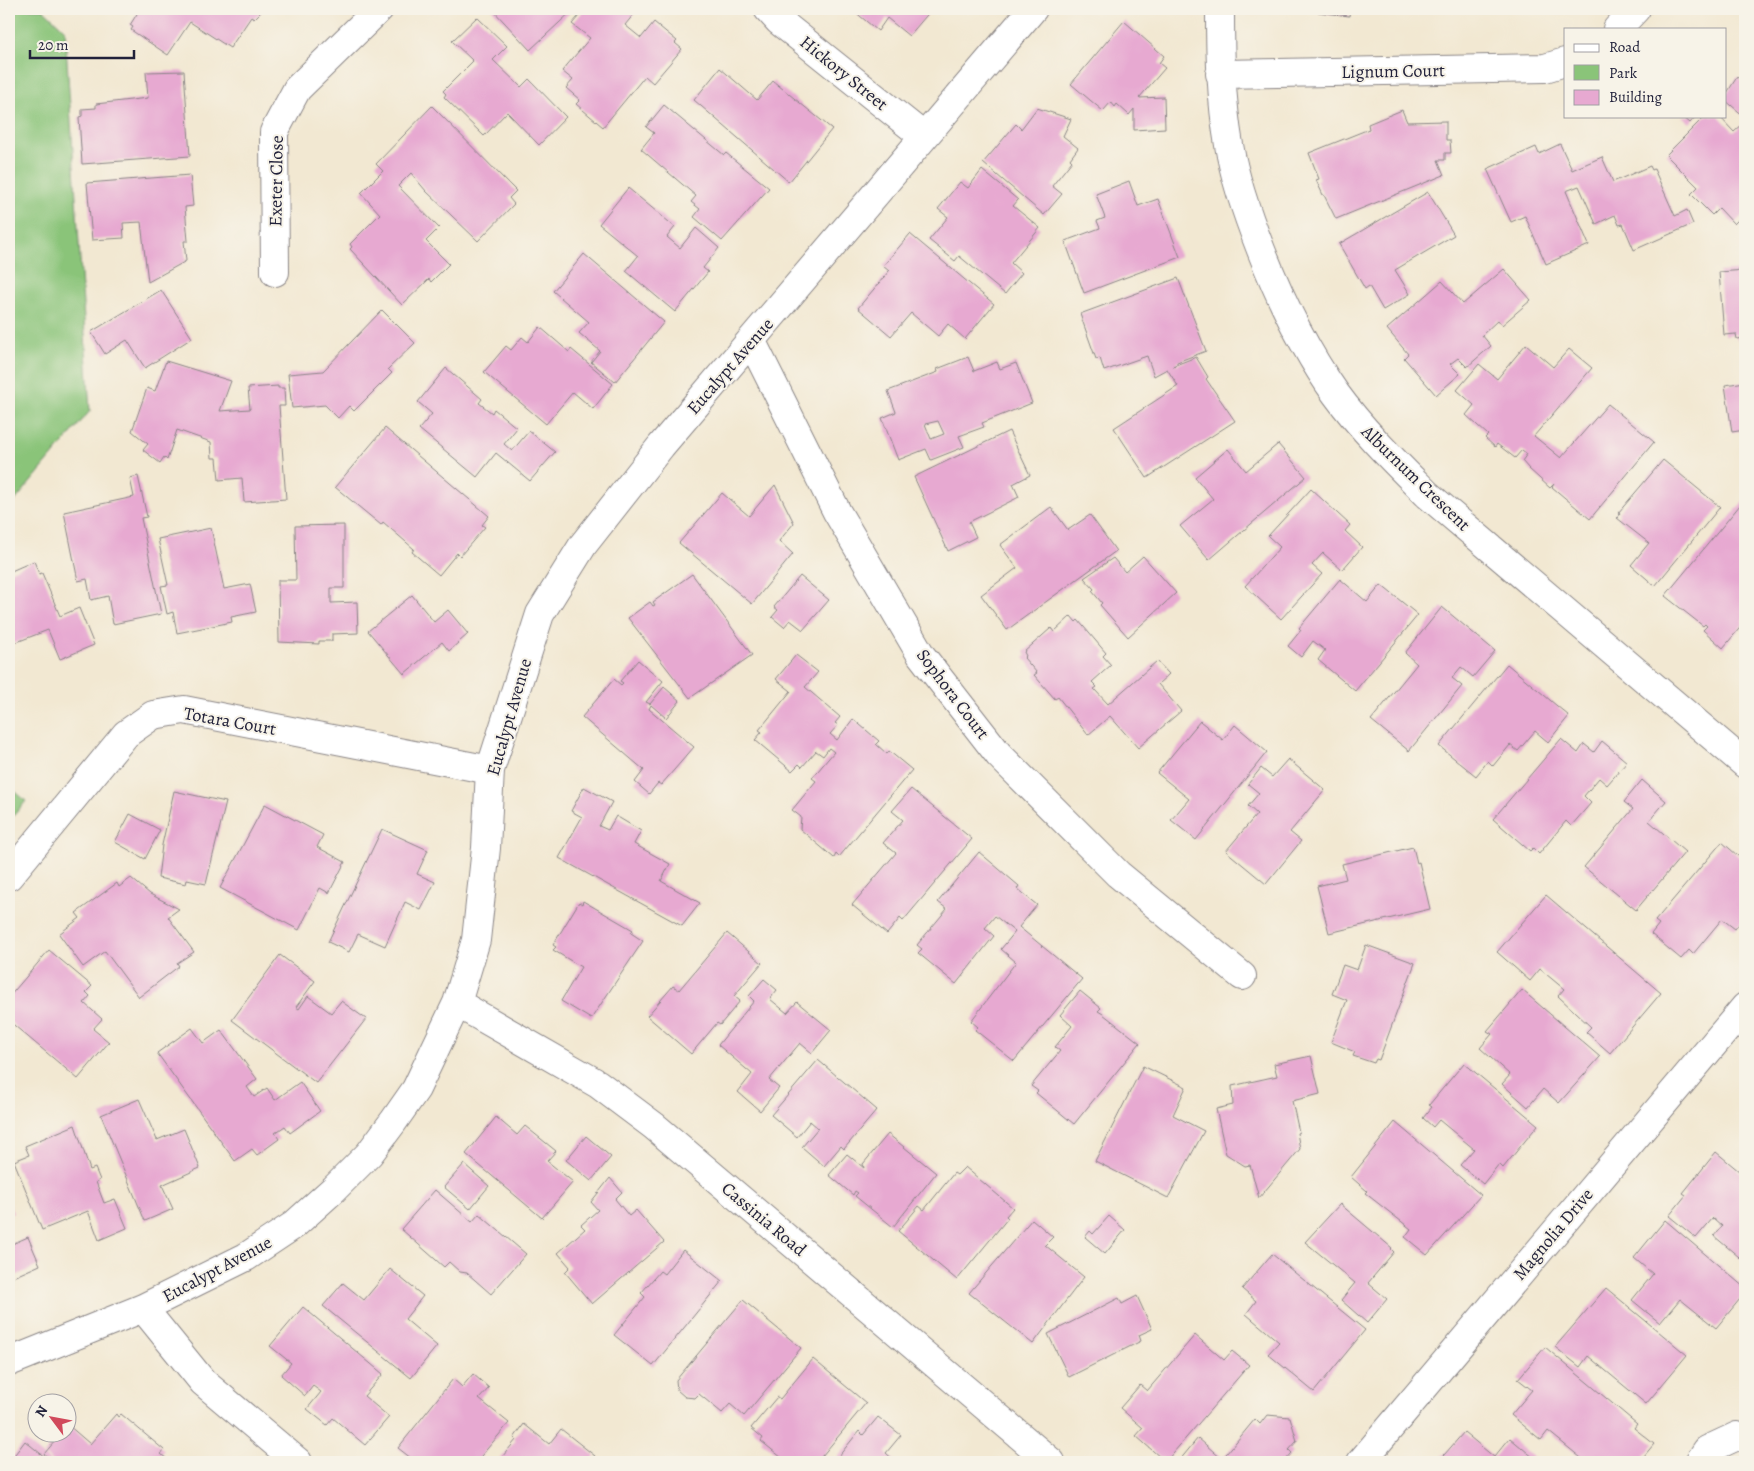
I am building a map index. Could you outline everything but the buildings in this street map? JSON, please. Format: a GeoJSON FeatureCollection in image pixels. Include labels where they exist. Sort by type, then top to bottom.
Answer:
{"type":"FeatureCollection","features":[{"type":"Feature","properties":{"kind":"street","name":"Exeter Close"},"geometry":{"type":"LineString","coordinates":[[275,272],[274,132],[297,89],[379,9]]}},
{"type":"Feature","properties":{"kind":"street","name":"Hickory Street"},"geometry":{"type":"LineString","coordinates":[[768,9],[779,21],[923,136]]}},
{"type":"Feature","properties":{"kind":"street","name":"Eucalypt Avenue"},"geometry":{"type":"LineString","coordinates":[[9,1362],[143,1308],[246,1257],[294,1225],[369,1154],[416,1089],[457,1003],[476,940],[486,848],[490,770],[540,614],[583,545],[661,446],[752,342],[923,136],[1033,9]]}},
{"type":"Feature","properties":{"kind":"street","name":"Alburnum Crescent"},"geometry":{"type":"LineString","coordinates":[[1220,9],[1220,74],[1229,146],[1248,217],[1281,301],[1308,352],[1336,395],[1387,455],[1428,495],[1745,764]]}},
{"type":"Feature","properties":{"kind":"street"},"geometry":{"type":"LineString","coordinates":[[1618,28],[1636,9]]}},
{"type":"Feature","properties":{"kind":"street","name":"Lignum Court"},"geometry":{"type":"LineString","coordinates":[[1220,74],[1545,68],[1564,62]]}},
{"type":"Feature","properties":{"kind":"street","name":"Sophora Court"},"geometry":{"type":"LineString","coordinates":[[752,342],[837,512],[922,655],[951,693],[999,755],[1118,874],[1242,976]]}},
{"type":"Feature","properties":{"kind":"street","name":"Totara Court"},"geometry":{"type":"LineString","coordinates":[[9,876],[126,734],[153,715],[184,710],[490,770]]}},
{"type":"Feature","properties":{"kind":"street","name":"Cassinia Road"},"geometry":{"type":"LineString","coordinates":[[457,1003],[598,1084],[654,1126],[1051,1462]]}},
{"type":"Feature","properties":{"kind":"street","name":"Magnolia Drive"},"geometry":{"type":"LineString","coordinates":[[1361,1462],[1745,1006]]}},
{"type":"Feature","properties":{"kind":"street"},"geometry":{"type":"LineString","coordinates":[[143,1308],[203,1382],[298,1462]]}},
{"type":"Feature","properties":{"kind":"street"},"geometry":{"type":"LineString","coordinates":[[1699,1462],[1707,1450],[1737,1436],[1745,1438]]}},
{"type":"Feature","properties":{"kind":"green space"},"geometry":{"type":"Polygon","coordinates":[[[9,9],[43,9],[65,30],[90,411],[9,508],[9,9]]]}},
{"type":"Feature","properties":{"kind":"green space"},"geometry":{"type":"Polygon","coordinates":[[[9,786],[26,801],[9,821],[9,786]]]}}]}
